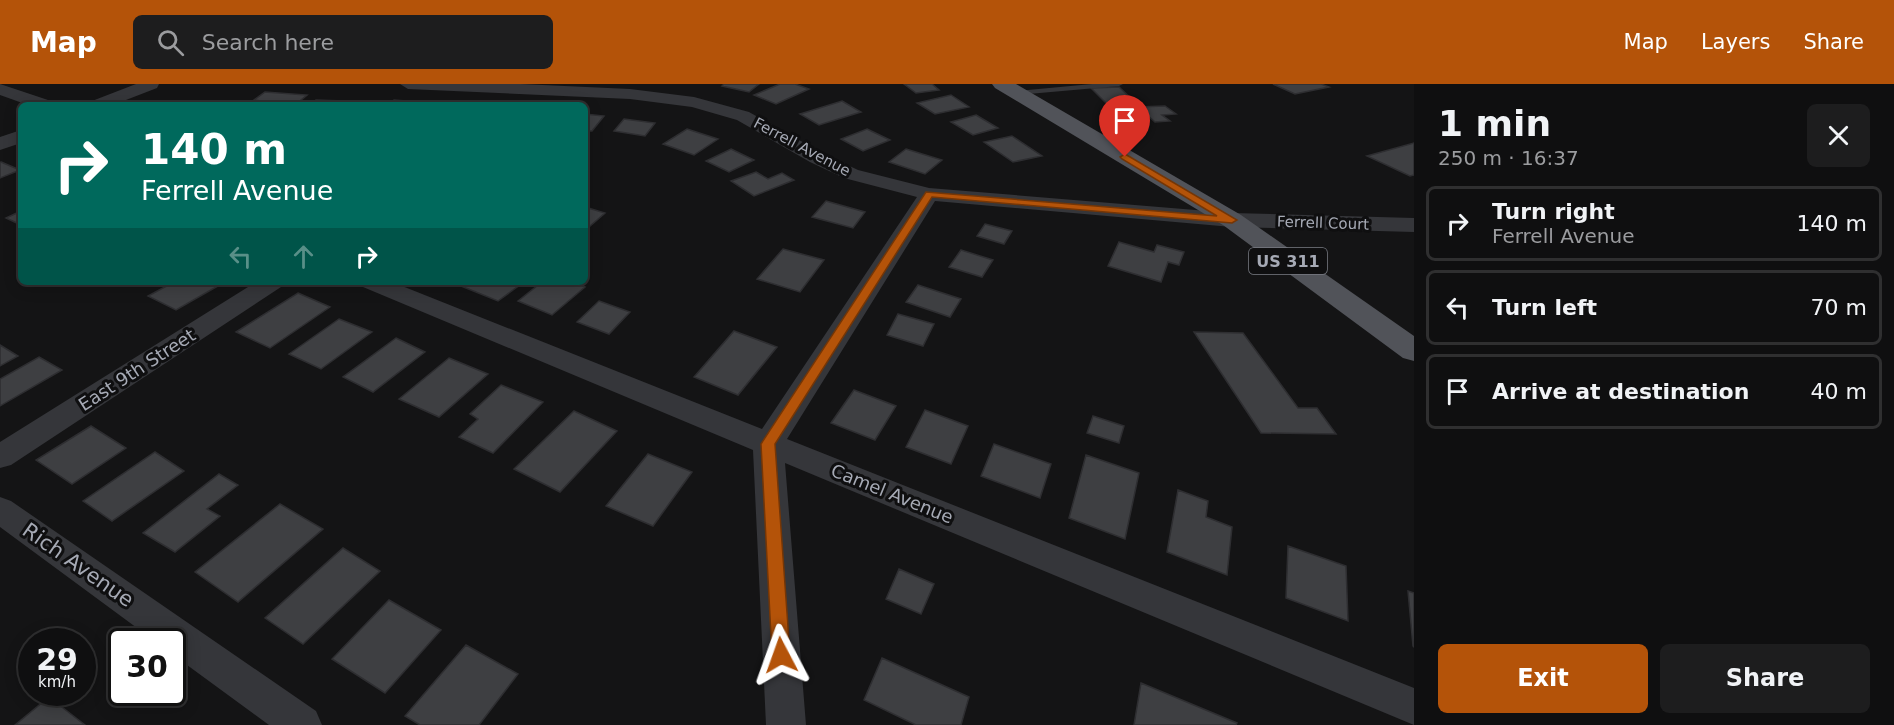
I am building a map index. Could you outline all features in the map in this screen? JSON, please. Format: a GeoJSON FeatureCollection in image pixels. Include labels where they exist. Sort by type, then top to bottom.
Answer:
{"type":"FeatureCollection","features":[{"type":"Feature","properties":{"kind":"main road","name":"US 311"},"geometry":{"type":"LineString","coordinates":[[1009,89],[1232,220],[1414,351]]}},
{"type":"Feature","properties":{"kind":"street"},"geometry":{"type":"LineString","coordinates":[[106,102],[151,84]]}},
{"type":"Feature","properties":{"kind":"street","name":"Ferrell Avenue"},"geometry":{"type":"LineString","coordinates":[[408,84],[667,97],[720,108],[771,130],[817,158],[851,174],[929,194],[1232,220]]}},
{"type":"Feature","properties":{"kind":"street"},"geometry":{"type":"LineString","coordinates":[[0,89],[37,102]]}},
{"type":"Feature","properties":{"kind":"street"},"geometry":{"type":"LineString","coordinates":[[558,102],[573,93]]}},
{"type":"Feature","properties":{"kind":"street"},"geometry":{"type":"LineString","coordinates":[[786,725],[768,444],[929,194]]}},
{"type":"Feature","properties":{"kind":"street","name":"Ferrell Court"},"geometry":{"type":"LineString","coordinates":[[1232,220],[1414,225]]}},
{"type":"Feature","properties":{"kind":"street","name":"East 9th Street"},"geometry":{"type":"LineString","coordinates":[[0,457],[268,285]]}},
{"type":"Feature","properties":{"kind":"street","name":"Camel Avenue"},"geometry":{"type":"LineString","coordinates":[[378,285],[1414,707]]}},
{"type":"Feature","properties":{"kind":"street","name":"Rich Avenue"},"geometry":{"type":"LineString","coordinates":[[0,510],[302,725]]}},
{"type":"Feature","properties":{"kind":"lane"},"geometry":{"type":"LineString","coordinates":[[1009,89],[1119,84]]}},
{"type":"Feature","properties":{"kind":"building"},"geometry":{"type":"Polygon","coordinates":[[[724,84],[759,84],[749,92],[722,86],[724,84]]]}},
{"type":"Feature","properties":{"kind":"building"},"geometry":{"type":"Polygon","coordinates":[[[780,84],[795,84],[809,89],[776,104],[754,95],[780,84]]]}},
{"type":"Feature","properties":{"kind":"building"},"geometry":{"type":"Polygon","coordinates":[[[904,84],[932,84],[939,90],[916,93],[904,84]]]}},
{"type":"Feature","properties":{"kind":"building"},"geometry":{"type":"Polygon","coordinates":[[[1273,84],[1321,84],[1329,87],[1295,94],[1273,84]]]}},
{"type":"Feature","properties":{"kind":"building"},"geometry":{"type":"Polygon","coordinates":[[[1119,87],[1136,103],[1107,104],[1091,88],[1119,87]]]}},
{"type":"Feature","properties":{"kind":"building"},"geometry":{"type":"Polygon","coordinates":[[[265,92],[307,95],[299,102],[254,100],[265,92]]]}},
{"type":"Feature","properties":{"kind":"building"},"geometry":{"type":"Polygon","coordinates":[[[951,95],[969,107],[935,114],[917,103],[951,95]]]}},
{"type":"Feature","properties":{"kind":"building"},"geometry":{"type":"Polygon","coordinates":[[[316,100],[343,101],[342,102],[313,102],[316,100]]]}},
{"type":"Feature","properties":{"kind":"building"},"geometry":{"type":"Polygon","coordinates":[[[394,100],[420,102],[392,102],[394,100]]]}},
{"type":"Feature","properties":{"kind":"building"},"geometry":{"type":"Polygon","coordinates":[[[842,101],[861,112],[819,125],[800,114],[842,101]]]}},
{"type":"Feature","properties":{"kind":"building"},"geometry":{"type":"Polygon","coordinates":[[[1165,106],[1176,114],[1162,115],[1170,121],[1155,122],[1138,107],[1165,106]]]}},
{"type":"Feature","properties":{"kind":"building"},"geometry":{"type":"Polygon","coordinates":[[[588,114],[604,116],[592,131],[588,131],[588,114]]]}},
{"type":"Feature","properties":{"kind":"building"},"geometry":{"type":"Polygon","coordinates":[[[976,115],[998,128],[973,135],[951,122],[976,115]]]}},
{"type":"Feature","properties":{"kind":"building"},"geometry":{"type":"Polygon","coordinates":[[[624,119],[655,123],[645,136],[614,131],[624,119]]]}},
{"type":"Feature","properties":{"kind":"building"},"geometry":{"type":"Polygon","coordinates":[[[687,129],[718,139],[694,155],[663,144],[687,129]]]}},
{"type":"Feature","properties":{"kind":"building"},"geometry":{"type":"Polygon","coordinates":[[[867,129],[890,140],[863,151],[841,139],[867,129]]]}},
{"type":"Feature","properties":{"kind":"building"},"geometry":{"type":"Polygon","coordinates":[[[1012,136],[1042,156],[1013,162],[984,142],[1012,136]]]}},
{"type":"Feature","properties":{"kind":"building"},"geometry":{"type":"Polygon","coordinates":[[[1414,143],[1414,175],[1410,176],[1367,156],[1414,143]]]}},
{"type":"Feature","properties":{"kind":"building"},"geometry":{"type":"Polygon","coordinates":[[[731,149],[754,160],[729,172],[706,161],[731,149]]]}},
{"type":"Feature","properties":{"kind":"building"},"geometry":{"type":"Polygon","coordinates":[[[906,149],[942,160],[925,174],[889,162],[906,149]]]}},
{"type":"Feature","properties":{"kind":"building"},"geometry":{"type":"Polygon","coordinates":[[[1,162],[18,169],[18,171],[0,178],[1,162]]]}},
{"type":"Feature","properties":{"kind":"building"},"geometry":{"type":"Polygon","coordinates":[[[756,172],[768,179],[782,173],[794,180],[754,196],[731,181],[756,172]]]}},
{"type":"Feature","properties":{"kind":"building"},"geometry":{"type":"Polygon","coordinates":[[[826,201],[865,212],[853,228],[812,217],[826,201]]]}},
{"type":"Feature","properties":{"kind":"building"},"geometry":{"type":"Polygon","coordinates":[[[588,208],[605,213],[589,227],[588,208]]]}},
{"type":"Feature","properties":{"kind":"building"},"geometry":{"type":"Polygon","coordinates":[[[18,212],[18,224],[6,218],[18,212]]]}},
{"type":"Feature","properties":{"kind":"building"},"geometry":{"type":"Polygon","coordinates":[[[985,224],[1012,231],[1004,244],[977,236],[985,224]]]}},
{"type":"Feature","properties":{"kind":"building"},"geometry":{"type":"Polygon","coordinates":[[[1119,242],[1154,252],[1157,245],[1184,252],[1179,265],[1168,262],[1161,282],[1108,266],[1119,242]]]}},
{"type":"Feature","properties":{"kind":"building"},"geometry":{"type":"Polygon","coordinates":[[[783,249],[824,260],[800,292],[757,279],[783,249]]]}},
{"type":"Feature","properties":{"kind":"building"},"geometry":{"type":"Polygon","coordinates":[[[961,250],[993,260],[982,277],[949,267],[961,250]]]}},
{"type":"Feature","properties":{"kind":"building"},"geometry":{"type":"Polygon","coordinates":[[[168,285],[220,285],[176,310],[148,296],[168,285]]]}},
{"type":"Feature","properties":{"kind":"building"},"geometry":{"type":"Polygon","coordinates":[[[462,285],[520,285],[498,301],[462,285]]]}},
{"type":"Feature","properties":{"kind":"building"},"geometry":{"type":"Polygon","coordinates":[[[538,285],[585,287],[552,315],[518,301],[538,285]]]}},
{"type":"Feature","properties":{"kind":"building"},"geometry":{"type":"Polygon","coordinates":[[[918,285],[961,299],[950,317],[906,302],[918,285]]]}},
{"type":"Feature","properties":{"kind":"building"},"geometry":{"type":"Polygon","coordinates":[[[298,293],[330,307],[270,348],[236,332],[298,293]]]}},
{"type":"Feature","properties":{"kind":"building"},"geometry":{"type":"Polygon","coordinates":[[[599,301],[630,312],[609,334],[577,322],[599,301]]]}},
{"type":"Feature","properties":{"kind":"building"},"geometry":{"type":"Polygon","coordinates":[[[898,314],[934,324],[923,346],[887,335],[898,314]]]}},
{"type":"Feature","properties":{"kind":"building"},"geometry":{"type":"Polygon","coordinates":[[[339,319],[372,332],[321,369],[289,354],[339,319]]]}},
{"type":"Feature","properties":{"kind":"building"},"geometry":{"type":"Polygon","coordinates":[[[734,331],[777,347],[738,395],[694,377],[734,331]]]}},
{"type":"Feature","properties":{"kind":"building"},"geometry":{"type":"Polygon","coordinates":[[[1194,332],[1243,333],[1298,408],[1317,408],[1336,434],[1261,433],[1194,332]]]}},
{"type":"Feature","properties":{"kind":"building"},"geometry":{"type":"Polygon","coordinates":[[[396,338],[425,352],[373,392],[343,377],[396,338]]]}},
{"type":"Feature","properties":{"kind":"building"},"geometry":{"type":"Polygon","coordinates":[[[0,345],[18,356],[0,366],[0,345]]]}},
{"type":"Feature","properties":{"kind":"building"},"geometry":{"type":"Polygon","coordinates":[[[39,357],[62,370],[0,406],[0,379],[39,357]]]}},
{"type":"Feature","properties":{"kind":"building"},"geometry":{"type":"Polygon","coordinates":[[[449,358],[488,374],[439,417],[399,399],[449,358]]]}},
{"type":"Feature","properties":{"kind":"building"},"geometry":{"type":"Polygon","coordinates":[[[501,385],[543,402],[493,453],[459,437],[478,419],[470,414],[501,385]]]}},
{"type":"Feature","properties":{"kind":"building"},"geometry":{"type":"Polygon","coordinates":[[[854,390],[896,406],[875,440],[831,423],[854,390]]]}},
{"type":"Feature","properties":{"kind":"building"},"geometry":{"type":"Polygon","coordinates":[[[925,410],[968,426],[951,464],[906,447],[925,410]]]}},
{"type":"Feature","properties":{"kind":"building"},"geometry":{"type":"Polygon","coordinates":[[[574,411],[617,431],[560,492],[514,469],[574,411]]]}},
{"type":"Feature","properties":{"kind":"building"},"geometry":{"type":"Polygon","coordinates":[[[1093,416],[1124,426],[1119,443],[1087,433],[1093,416]]]}},
{"type":"Feature","properties":{"kind":"building"},"geometry":{"type":"Polygon","coordinates":[[[91,426],[126,448],[72,484],[36,460],[91,426]]]}},
{"type":"Feature","properties":{"kind":"building"},"geometry":{"type":"Polygon","coordinates":[[[994,444],[1051,464],[1040,498],[981,476],[994,444]]]}},
{"type":"Feature","properties":{"kind":"building"},"geometry":{"type":"Polygon","coordinates":[[[155,452],[184,471],[112,521],[83,501],[155,452]]]}},
{"type":"Feature","properties":{"kind":"building"},"geometry":{"type":"Polygon","coordinates":[[[648,454],[692,472],[653,526],[606,506],[648,454]]]}},
{"type":"Feature","properties":{"kind":"building"},"geometry":{"type":"Polygon","coordinates":[[[1086,455],[1139,473],[1125,539],[1069,518],[1086,455]]]}},
{"type":"Feature","properties":{"kind":"building"},"geometry":{"type":"Polygon","coordinates":[[[219,474],[238,485],[207,509],[220,516],[175,552],[143,533],[219,474]]]}},
{"type":"Feature","properties":{"kind":"building"},"geometry":{"type":"Polygon","coordinates":[[[1178,490],[1208,501],[1206,517],[1232,527],[1227,575],[1167,552],[1178,490]]]}},
{"type":"Feature","properties":{"kind":"building"},"geometry":{"type":"Polygon","coordinates":[[[280,504],[323,529],[238,602],[195,572],[280,504]]]}},
{"type":"Feature","properties":{"kind":"building"},"geometry":{"type":"Polygon","coordinates":[[[1288,546],[1346,566],[1348,621],[1286,598],[1288,546]]]}},
{"type":"Feature","properties":{"kind":"building"},"geometry":{"type":"Polygon","coordinates":[[[343,548],[380,571],[303,644],[265,618],[343,548]]]}},
{"type":"Feature","properties":{"kind":"building"},"geometry":{"type":"Polygon","coordinates":[[[899,569],[934,584],[921,614],[886,599],[899,569]]]}},
{"type":"Feature","properties":{"kind":"building"},"geometry":{"type":"Polygon","coordinates":[[[1408,591],[1414,593],[1414,647],[1413,646],[1408,591]]]}},
{"type":"Feature","properties":{"kind":"building"},"geometry":{"type":"Polygon","coordinates":[[[389,600],[441,630],[385,693],[332,659],[389,600]]]}},
{"type":"Feature","properties":{"kind":"building"},"geometry":{"type":"Polygon","coordinates":[[[466,645],[518,674],[479,725],[420,725],[405,716],[466,645]]]}},
{"type":"Feature","properties":{"kind":"building"},"geometry":{"type":"Polygon","coordinates":[[[882,658],[969,697],[961,725],[916,725],[864,700],[882,658]]]}},
{"type":"Feature","properties":{"kind":"building"},"geometry":{"type":"Polygon","coordinates":[[[1141,683],[1237,723],[1236,725],[1134,725],[1141,683]]]}},
{"type":"Feature","properties":{"kind":"building"},"geometry":{"type":"Polygon","coordinates":[[[38,706],[61,706],[85,725],[15,725],[38,706]]]}},
{"type":"Feature","properties":{"kind":"route"},"geometry":{"type":"LineString","coordinates":[[781,655],[768,444],[929,194],[1232,220],[1125,157]]}}]}
